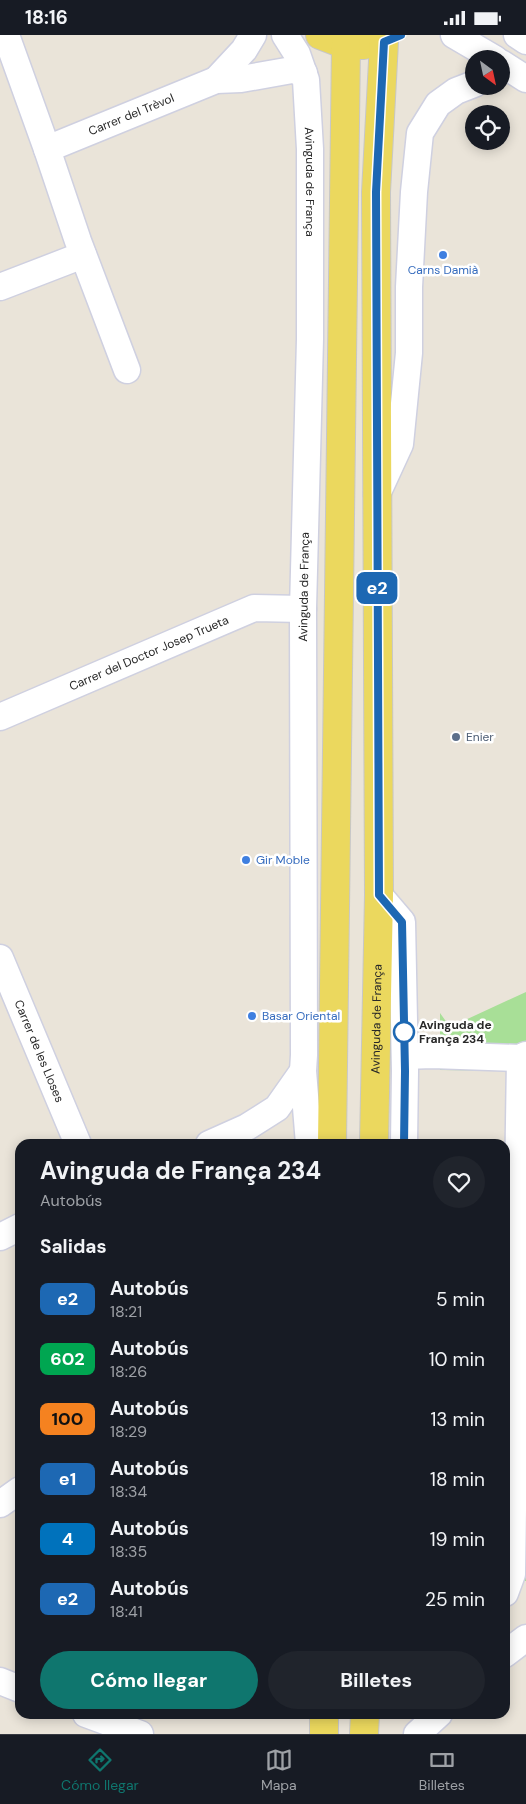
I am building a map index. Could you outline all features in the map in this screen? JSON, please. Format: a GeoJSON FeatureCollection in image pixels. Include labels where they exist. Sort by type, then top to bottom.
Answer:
{"type":"FeatureCollection","features":[{"type":"Feature","properties":{"kind":"main road"},"geometry":{"type":"LineString","coordinates":[[320,35],[346,45],[374,44],[392,39]]}},
{"type":"Feature","properties":{"kind":"main road","name":"Avinguda de França"},"geometry":{"type":"LineString","coordinates":[[374,1139],[379,895],[376,192],[392,39]]}},
{"type":"Feature","properties":{"kind":"main road"},"geometry":{"type":"LineString","coordinates":[[332,1139],[346,45]]}},
{"type":"Feature","properties":{"kind":"main road"},"geometry":{"type":"LineString","coordinates":[[324,1719],[324,1734]]}},
{"type":"Feature","properties":{"kind":"main road"},"geometry":{"type":"LineString","coordinates":[[364,1734],[365,1719]]}},
{"type":"Feature","properties":{"kind":"street"},"geometry":{"type":"LineString","coordinates":[[6,35],[84,255],[128,370]]}},
{"type":"Feature","properties":{"kind":"street","name":"Carrer del Trèvol"},"geometry":{"type":"LineString","coordinates":[[216,80],[244,50],[253,35]]}},
{"type":"Feature","properties":{"kind":"street","name":"Avinguda de França"},"geometry":{"type":"LineString","coordinates":[[285,35],[297,54],[306,80],[310,149],[310,339],[302,609],[304,1055],[302,1071],[309,1139]]}},
{"type":"Feature","properties":{"kind":"street"},"geometry":{"type":"LineString","coordinates":[[454,35],[480,50]]}},
{"type":"Feature","properties":{"kind":"street"},"geometry":{"type":"LineString","coordinates":[[517,35],[526,41]]}},
{"type":"Feature","properties":{"kind":"street","name":"Carrer del Trèvol"},"geometry":{"type":"LineString","coordinates":[[47,149],[216,80],[241,79],[292,69],[304,73]]}},
{"type":"Feature","properties":{"kind":"street"},"geometry":{"type":"LineString","coordinates":[[510,69],[526,81]]}},
{"type":"Feature","properties":{"kind":"street"},"geometry":{"type":"LineString","coordinates":[[510,81],[526,81]]}},
{"type":"Feature","properties":{"kind":"street","name":"Avinguda de França"},"geometry":{"type":"LineString","coordinates":[[377,494],[400,443],[408,353],[413,203],[420,133],[438,105],[456,91],[465,88]]}},
{"type":"Feature","properties":{"kind":"street"},"geometry":{"type":"LineString","coordinates":[[0,287],[84,255]]}},
{"type":"Feature","properties":{"kind":"street","name":"Carrer del Doctor Josep Trueta"},"geometry":{"type":"LineString","coordinates":[[0,717],[254,608],[302,609]]}},
{"type":"Feature","properties":{"kind":"street","name":"Avinguda de França"},"geometry":{"type":"LineString","coordinates":[[379,895],[402,922],[405,1056],[404,1139]]}},
{"type":"Feature","properties":{"kind":"street","name":"Carrer de les Lloses"},"geometry":{"type":"LineString","coordinates":[[1,964],[76,1139]]}},
{"type":"Feature","properties":{"kind":"street"},"geometry":{"type":"LineString","coordinates":[[405,1056],[523,1056],[512,1574],[510,1579]]}},
{"type":"Feature","properties":{"kind":"street"},"geometry":{"type":"LineString","coordinates":[[220,1139],[247,1127],[277,1108],[302,1071]]}},
{"type":"Feature","properties":{"kind":"street"},"geometry":{"type":"LineString","coordinates":[[0,1237],[15,1230]]}},
{"type":"Feature","properties":{"kind":"street"},"geometry":{"type":"LineString","coordinates":[[510,1593],[526,1594]]}},
{"type":"Feature","properties":{"kind":"street"},"geometry":{"type":"LineString","coordinates":[[510,1650],[526,1638]]}},
{"type":"Feature","properties":{"kind":"street"},"geometry":{"type":"LineString","coordinates":[[0,1681],[15,1687]]}},
{"type":"Feature","properties":{"kind":"street"},"geometry":{"type":"LineString","coordinates":[[100,1719],[140,1734]]}},
{"type":"Feature","properties":{"kind":"street"},"geometry":{"type":"LineString","coordinates":[[417,1734],[434,1719]]}},
{"type":"Feature","properties":{"kind":"green space"},"geometry":{"type":"Polygon","coordinates":[[[526,992],[526,1581],[510,1581],[510,1071],[440,1070],[440,1013],[450,1027],[526,992]]]}},
{"type":"Feature","properties":{"kind":"bus line","name":"e2"},"geometry":{"type":"LineString","coordinates":[[401,35],[384,42],[376,204],[379,895],[402,922],[405,1071],[404,1139]]}},
{"type":"Feature","properties":{"kind":"place","name":"Carns Damià"},"geometry":{"type":"Point","coordinates":[443,255]}},
{"type":"Feature","properties":{"kind":"place","name":"Enier"},"geometry":{"type":"Point","coordinates":[456,737]}},
{"type":"Feature","properties":{"kind":"place","name":"Gir Moble"},"geometry":{"type":"Point","coordinates":[246,860]}},
{"type":"Feature","properties":{"kind":"place","name":"Basar Oriental"},"geometry":{"type":"Point","coordinates":[252,1016]}},
{"type":"Feature","properties":{"kind":"place","name":"Avinguda de França 234"},"geometry":{"type":"Point","coordinates":[404,1032]}}]}
